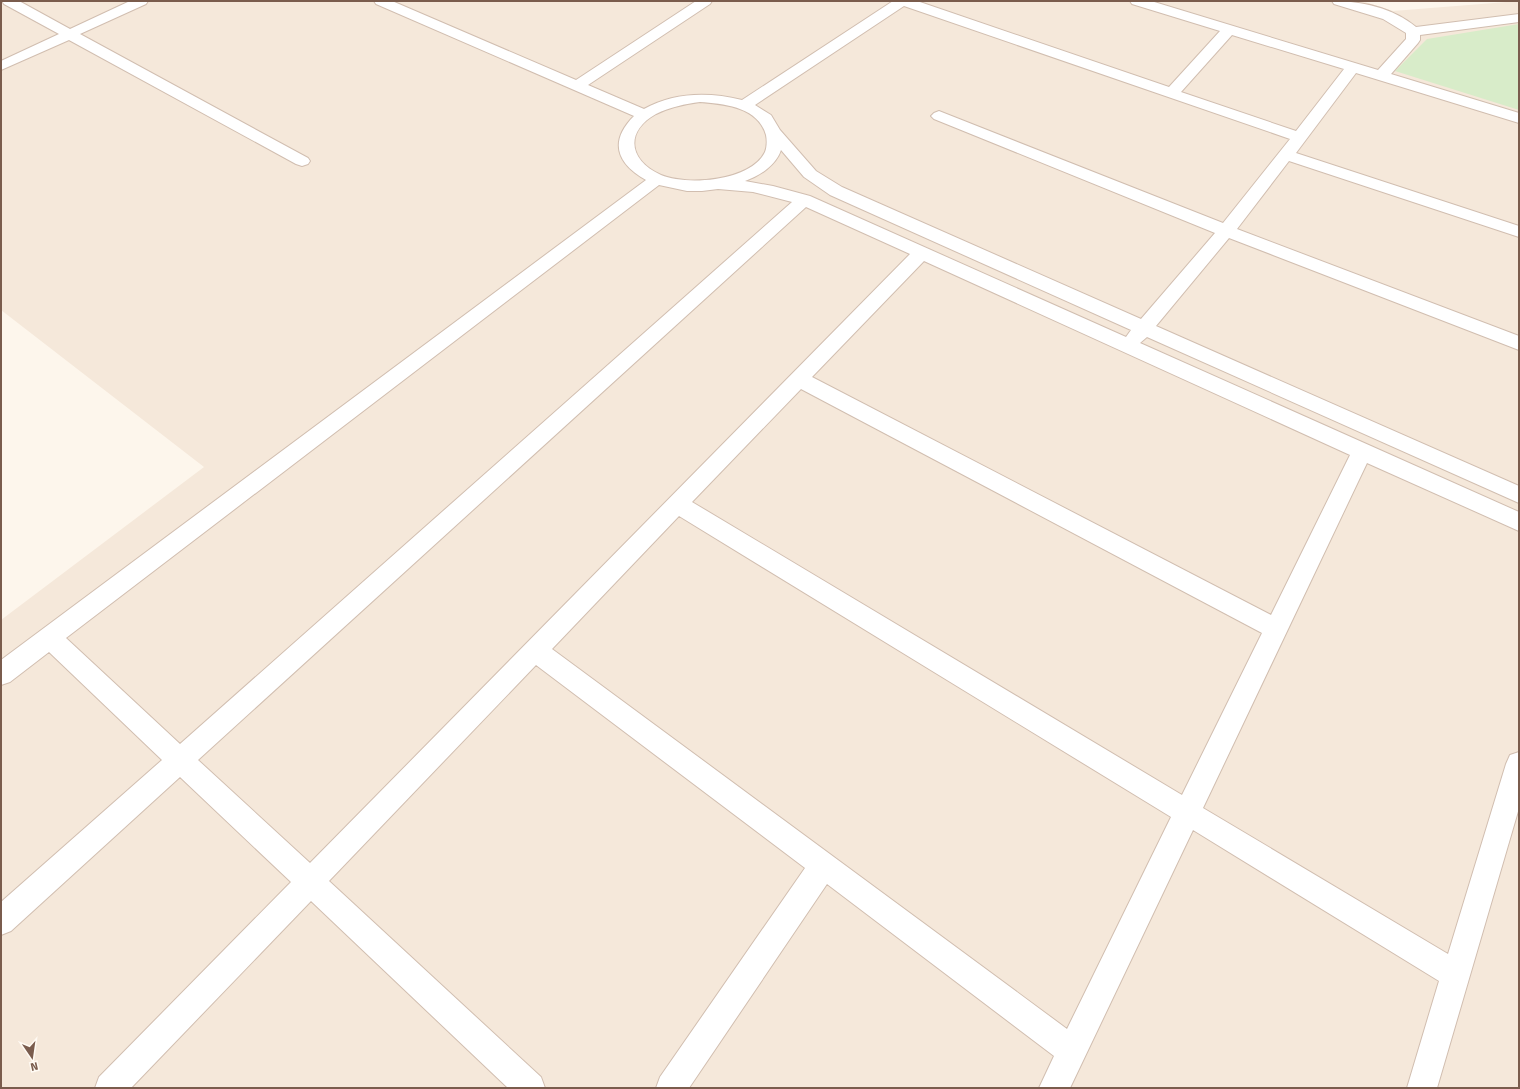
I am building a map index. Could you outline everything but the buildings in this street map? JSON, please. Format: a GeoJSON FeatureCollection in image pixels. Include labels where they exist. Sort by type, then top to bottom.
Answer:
{"type":"FeatureCollection","features":[{"type":"Feature","properties":{"kind":"street"},"geometry":{"type":"LineString","coordinates":[[9,1],[302,161]]}},
{"type":"Feature","properties":{"kind":"street"},"geometry":{"type":"LineString","coordinates":[[1,66],[141,1]]}},
{"type":"Feature","properties":{"kind":"street"},"geometry":{"type":"LineString","coordinates":[[380,1],[645,115]]}},
{"type":"Feature","properties":{"kind":"street"},"geometry":{"type":"LineString","coordinates":[[578,85],[705,1]]}},
{"type":"Feature","properties":{"kind":"street"},"geometry":{"type":"LineString","coordinates":[[743,106],[903,1],[1298,137]]}},
{"type":"Feature","properties":{"kind":"street"},"geometry":{"type":"LineString","coordinates":[[1138,1],[1352,68],[1382,75],[1519,118]]}},
{"type":"Feature","properties":{"kind":"street"},"geometry":{"type":"LineString","coordinates":[[1339,1],[1392,17],[1404,23],[1413,32],[1413,40],[1382,75]]}},
{"type":"Feature","properties":{"kind":"street"},"geometry":{"type":"LineString","coordinates":[[1413,32],[1519,18]]}},
{"type":"Feature","properties":{"kind":"street"},"geometry":{"type":"LineString","coordinates":[[1172,93],[1229,30]]}},
{"type":"Feature","properties":{"kind":"street"},"geometry":{"type":"LineString","coordinates":[[1128,347],[1226,231],[1352,68]]}},
{"type":"Feature","properties":{"kind":"street"},"geometry":{"type":"LineString","coordinates":[[775,133],[776,144],[772,154],[764,164],[752,173],[737,180],[701,186],[682,185],[657,179],[638,167],[630,158],[626,147],[626,137],[632,127],[652,110],[667,104],[695,99],[718,99],[743,106],[761,115],[770,123],[775,133],[810,174],[836,191],[1519,495]]}},
{"type":"Feature","properties":{"kind":"street"},"geometry":{"type":"LineString","coordinates":[[939,116],[1226,231],[1519,343]]}},
{"type":"Feature","properties":{"kind":"street"},"geometry":{"type":"LineString","coordinates":[[1286,155],[1519,232]]}},
{"type":"Feature","properties":{"kind":"street"},"geometry":{"type":"LineString","coordinates":[[1,674],[657,179]]}},
{"type":"Feature","properties":{"kind":"street"},"geometry":{"type":"LineString","coordinates":[[720,184],[758,187],[774,190],[804,200],[1519,522]]}},
{"type":"Feature","properties":{"kind":"street"},"geometry":{"type":"LineString","coordinates":[[1,920],[804,200]]}},
{"type":"Feature","properties":{"kind":"street"},"geometry":{"type":"LineString","coordinates":[[110,1088],[921,253]]}},
{"type":"Feature","properties":{"kind":"street"},"geometry":{"type":"LineString","coordinates":[[799,379],[1276,629]]}},
{"type":"Feature","properties":{"kind":"street"},"geometry":{"type":"LineString","coordinates":[[1054,1088],[1362,452]]}},
{"type":"Feature","properties":{"kind":"street"},"geometry":{"type":"LineString","coordinates":[[676,504],[1456,975]]}},
{"type":"Feature","properties":{"kind":"street"},"geometry":{"type":"LineString","coordinates":[[49,637],[530,1088]]}},
{"type":"Feature","properties":{"kind":"street"},"geometry":{"type":"LineString","coordinates":[[534,650],[1072,1051]]}},
{"type":"Feature","properties":{"kind":"street"},"geometry":{"type":"LineString","coordinates":[[1422,1088],[1519,764]]}},
{"type":"Feature","properties":{"kind":"street"},"geometry":{"type":"LineString","coordinates":[[671,1088],[823,866]]}},
{"type":"Feature","properties":{"kind":"shaded area"},"geometry":{"type":"Polygon","coordinates":[[[1,1],[1362,1],[1393,11],[1519,1],[1519,1088],[1,1088],[1,620],[204,467],[1,310],[1,1]]]}},
{"type":"Feature","properties":{"kind":"green space"},"geometry":{"type":"Polygon","coordinates":[[[1519,24],[1519,110],[1395,71],[1427,39],[1519,24]]]}}]}
